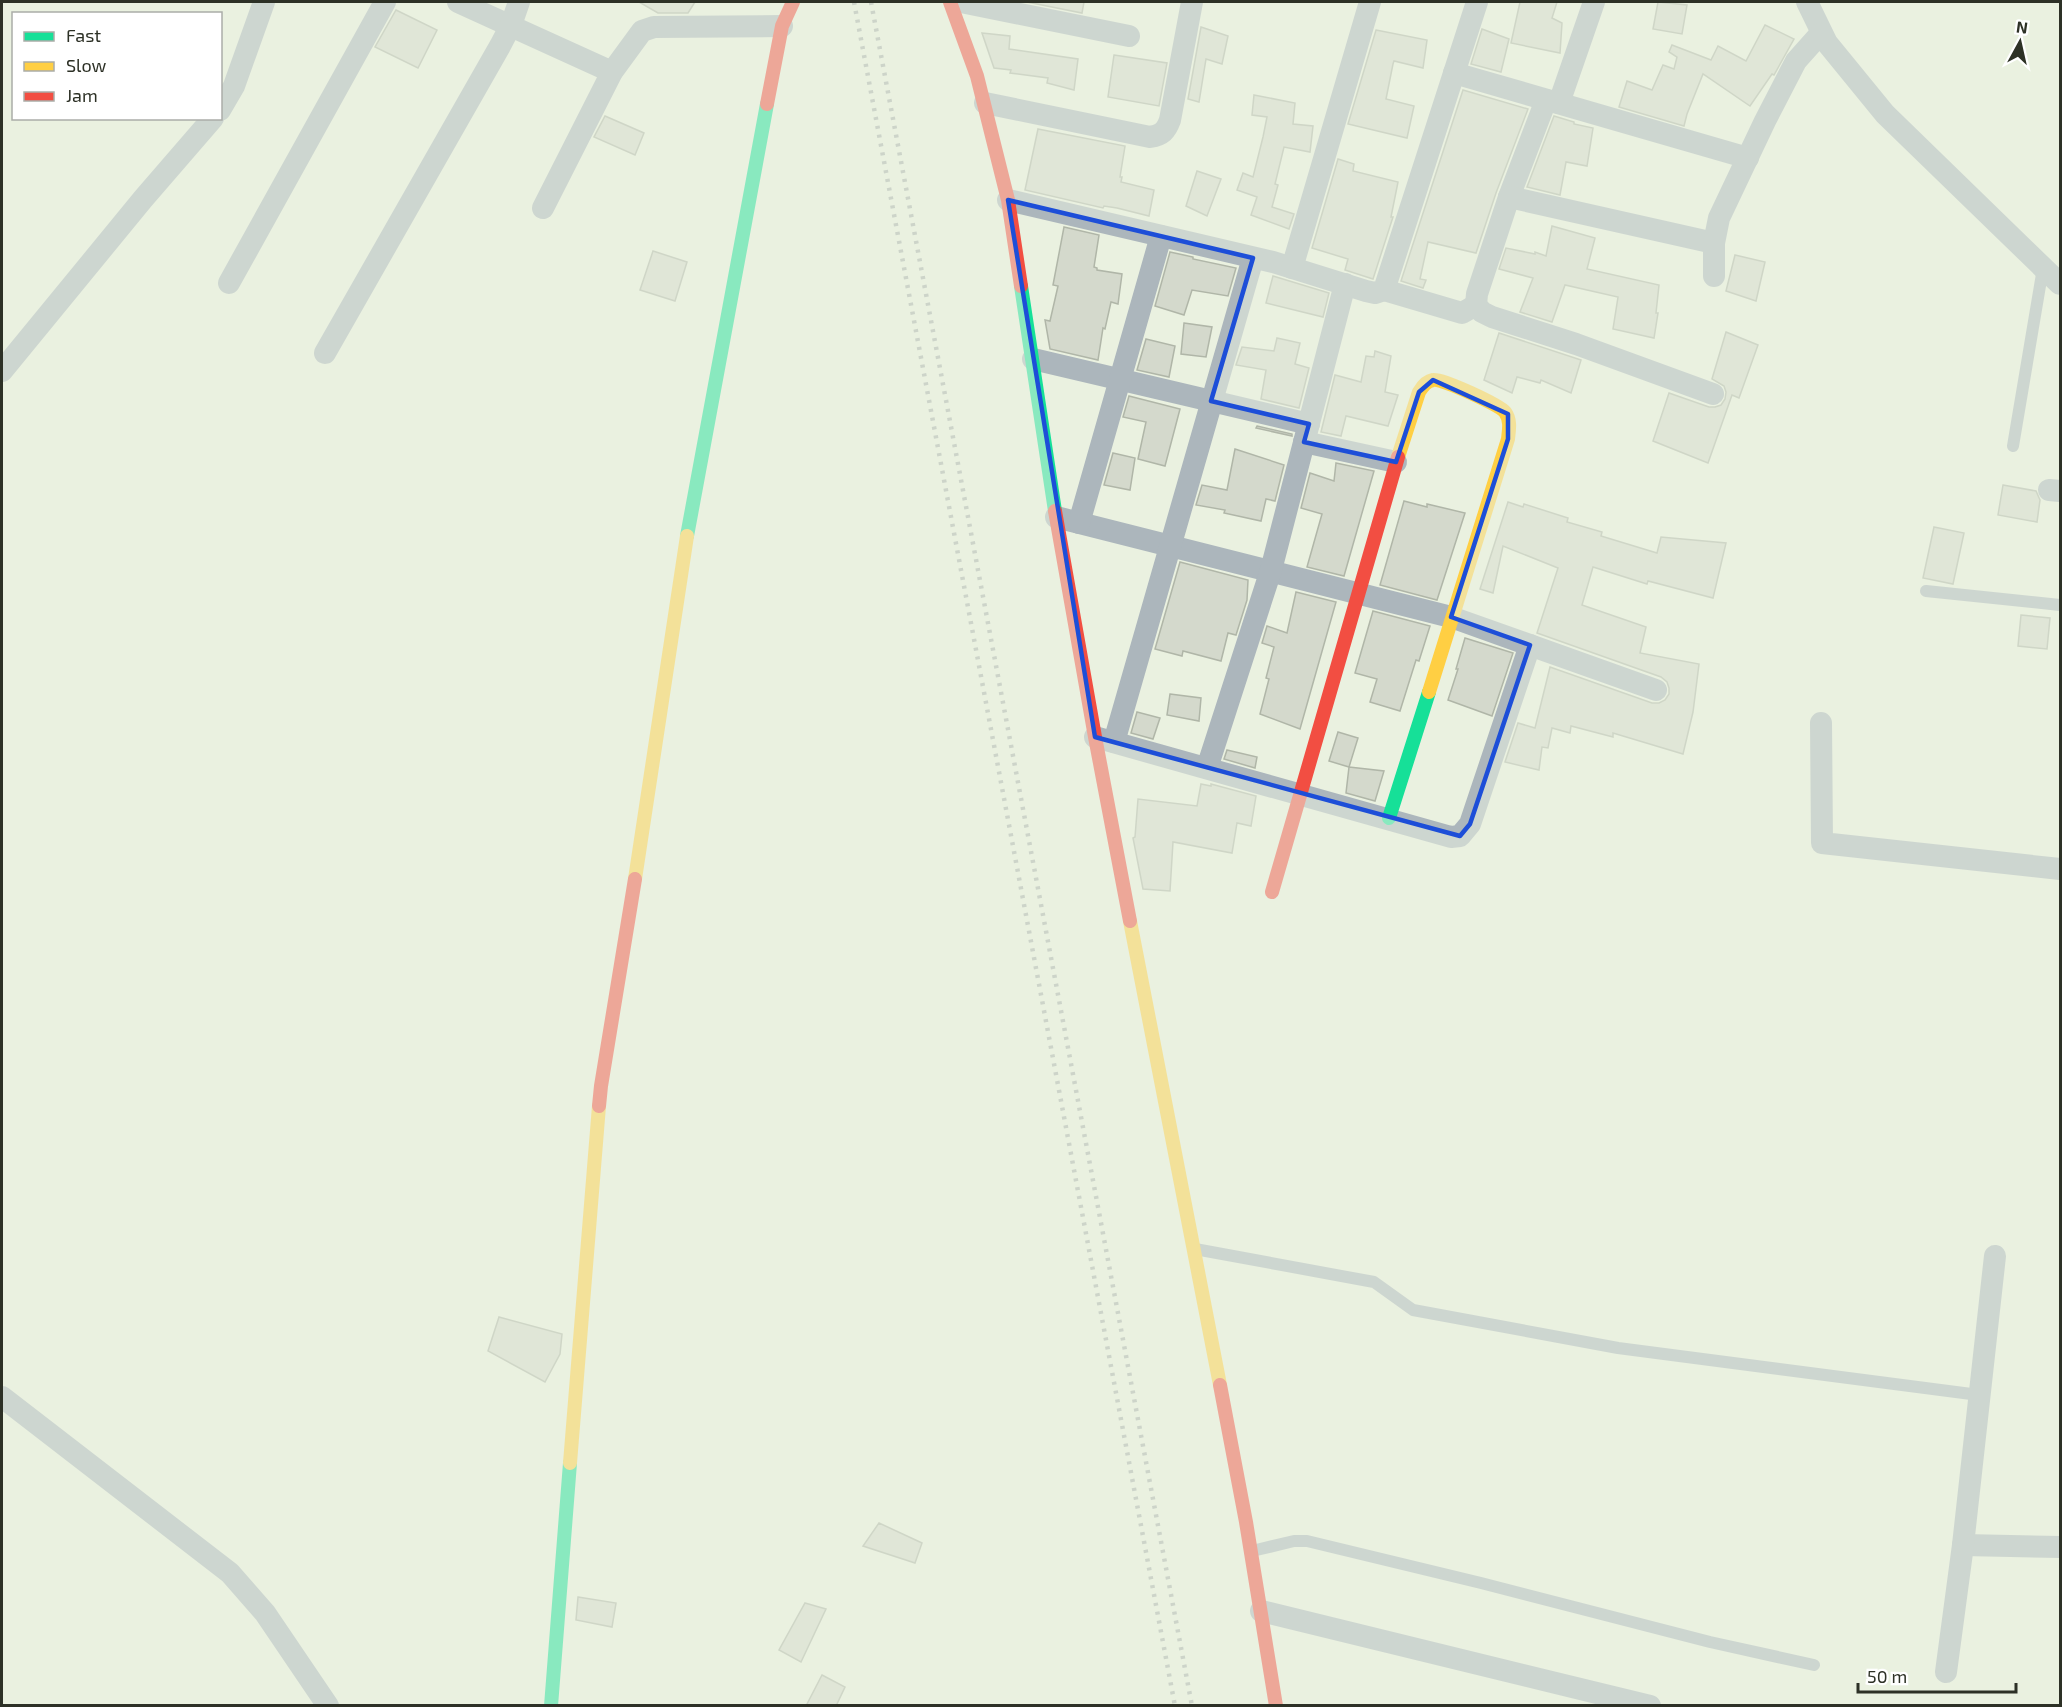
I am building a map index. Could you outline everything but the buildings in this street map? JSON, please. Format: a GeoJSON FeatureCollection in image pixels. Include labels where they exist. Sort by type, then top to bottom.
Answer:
{"type":"FeatureCollection","features":[{"type":"Feature","properties":{"kind":"street"},"geometry":{"type":"LineString","coordinates":[[222,107],[234,86],[264,2]]}},
{"type":"Feature","properties":{"kind":"street"},"geometry":{"type":"LineString","coordinates":[[229,284],[385,2]]}},
{"type":"Feature","properties":{"kind":"street"},"geometry":{"type":"LineString","coordinates":[[458,2],[612,72]]}},
{"type":"Feature","properties":{"kind":"street"},"geometry":{"type":"LineString","coordinates":[[325,353],[511,25],[519,2]]}},
{"type":"Feature","properties":{"kind":"street"},"geometry":{"type":"LineString","coordinates":[[551,1706],[598,1106],[644,831],[687,535],[782,26],[793,2]]}},
{"type":"Feature","properties":{"kind":"street"},"geometry":{"type":"LineString","coordinates":[[950,2],[985,103],[1008,200],[1056,517],[1105,740],[1194,1248],[1262,1611],[1276,1706]]}},
{"type":"Feature","properties":{"kind":"street"},"geometry":{"type":"LineString","coordinates":[[961,2],[1130,36]]}},
{"type":"Feature","properties":{"kind":"street"},"geometry":{"type":"LineString","coordinates":[[985,103],[1150,137],[1160,136],[1167,129],[1170,120],[1192,2]]}},
{"type":"Feature","properties":{"kind":"street"},"geometry":{"type":"LineString","coordinates":[[1292,268],[1370,2]]}},
{"type":"Feature","properties":{"kind":"street"},"geometry":{"type":"LineString","coordinates":[[1384,290],[1477,2]]}},
{"type":"Feature","properties":{"kind":"street"},"geometry":{"type":"LineString","coordinates":[[1594,2],[1553,101],[1509,197],[1477,294],[1476,305],[1482,312],[1492,316],[1713,394]]}},
{"type":"Feature","properties":{"kind":"street"},"geometry":{"type":"LineString","coordinates":[[1803,3],[1824,38],[1885,114],[2061,285]]}},
{"type":"Feature","properties":{"kind":"street"},"geometry":{"type":"LineString","coordinates":[[543,208],[612,72],[642,31],[654,27],[782,26]]}},
{"type":"Feature","properties":{"kind":"street"},"geometry":{"type":"LineString","coordinates":[[1714,276],[1714,243],[1719,218],[1796,62],[1824,38]]}},
{"type":"Feature","properties":{"kind":"street"},"geometry":{"type":"LineString","coordinates":[[1455,73],[1748,158]]}},
{"type":"Feature","properties":{"kind":"street"},"geometry":{"type":"LineString","coordinates":[[2,371],[143,199],[211,120]]}},
{"type":"Feature","properties":{"kind":"street"},"geometry":{"type":"LineString","coordinates":[[1509,197],[1714,243]]}},
{"type":"Feature","properties":{"kind":"street"},"geometry":{"type":"LineString","coordinates":[[1008,200],[1253,258],[1375,293],[1384,290],[1462,313],[1476,305]]}},
{"type":"Feature","properties":{"kind":"street"},"geometry":{"type":"LineString","coordinates":[[1079,523],[1161,236]]}},
{"type":"Feature","properties":{"kind":"street"},"geometry":{"type":"LineString","coordinates":[[1105,740],[1170,545],[1253,258]]}},
{"type":"Feature","properties":{"kind":"street"},"geometry":{"type":"LineString","coordinates":[[1207,768],[1271,570],[1345,284]]}},
{"type":"Feature","properties":{"kind":"street"},"geometry":{"type":"LineString","coordinates":[[1033,359],[1211,401],[1396,462]]}},
{"type":"Feature","properties":{"kind":"street"},"geometry":{"type":"LineString","coordinates":[[1272,892],[1396,462],[1419,392],[1432,380],[1444,382],[1501,408],[1508,414],[1510,426],[1508,440],[1389,818]]}},
{"type":"Feature","properties":{"kind":"street"},"geometry":{"type":"LineString","coordinates":[[1056,517],[1451,617],[1656,690]]}},
{"type":"Feature","properties":{"kind":"street"},"geometry":{"type":"LineString","coordinates":[[1105,740],[1451,837],[1460,836],[1470,824],[1530,645]]}},
{"type":"Feature","properties":{"kind":"street"},"geometry":{"type":"LineString","coordinates":[[1821,723],[1822,843],[2061,869]]}},
{"type":"Feature","properties":{"kind":"street"},"geometry":{"type":"LineString","coordinates":[[1946,1672],[1963,1545],[1995,1256]]}},
{"type":"Feature","properties":{"kind":"street"},"geometry":{"type":"LineString","coordinates":[[2,1397],[230,1573],[265,1613],[328,1706]]}},
{"type":"Feature","properties":{"kind":"street"},"geometry":{"type":"LineString","coordinates":[[1963,1545],[2061,1547]]}},
{"type":"Feature","properties":{"kind":"street"},"geometry":{"type":"LineString","coordinates":[[1262,1611],[1650,1706]]}},
{"type":"Feature","properties":{"kind":"lane"},"geometry":{"type":"LineString","coordinates":[[2013,446],[2043,268]]}},
{"type":"Feature","properties":{"kind":"lane"},"geometry":{"type":"LineString","coordinates":[[1926,591],[2061,605]]}},
{"type":"Feature","properties":{"kind":"lane"},"geometry":{"type":"LineString","coordinates":[[1194,1248],[1374,1282],[1413,1310],[1618,1348],[1979,1395]]}},
{"type":"Feature","properties":{"kind":"lane"},"geometry":{"type":"LineString","coordinates":[[1251,1551],[1294,1541],[1307,1541],[1481,1582],[1710,1642],[1814,1665]]}},
{"type":"Feature","properties":{"kind":"highlighted area"},"geometry":{"type":"Polygon","coordinates":[[[1008,200],[1253,258],[1211,401],[1309,424],[1304,442],[1396,462],[1419,392],[1433,380],[1508,414],[1508,439],[1451,617],[1530,645],[1470,824],[1460,836],[1095,737],[1008,200]]]}},
{"type":"Feature","properties":{"kind":"railway"},"geometry":{"type":"LineString","coordinates":[[854,2],[1175,1706]]}},
{"type":"Feature","properties":{"kind":"railway"},"geometry":{"type":"LineString","coordinates":[[871,2],[1192,1706]]}},
{"type":"Feature","properties":{"kind":"traffic: fast"},"geometry":{"type":"LineString","coordinates":[[687,536],[767,104]]}},
{"type":"Feature","properties":{"kind":"traffic: fast"},"geometry":{"type":"LineString","coordinates":[[1021,286],[1055,511]]}},
{"type":"Feature","properties":{"kind":"traffic: fast"},"geometry":{"type":"LineString","coordinates":[[1389,818],[1429,692]]}},
{"type":"Feature","properties":{"kind":"traffic: fast"},"geometry":{"type":"LineString","coordinates":[[551,1706],[570,1463]]}},
{"type":"Feature","properties":{"kind":"traffic: slow"},"geometry":{"type":"LineString","coordinates":[[1398,457],[1419,392],[1425,384],[1433,380],[1458,387],[1482,398],[1505,412],[1508,418],[1508,439],[1429,692]]}},
{"type":"Feature","properties":{"kind":"traffic: slow"},"geometry":{"type":"LineString","coordinates":[[635,879],[687,536]]}},
{"type":"Feature","properties":{"kind":"traffic: slow"},"geometry":{"type":"LineString","coordinates":[[1130,921],[1220,1385]]}},
{"type":"Feature","properties":{"kind":"traffic: slow"},"geometry":{"type":"LineString","coordinates":[[570,1463],[599,1106]]}},
{"type":"Feature","properties":{"kind":"traffic: jam"},"geometry":{"type":"LineString","coordinates":[[767,104],[782,26],[793,2]]}},
{"type":"Feature","properties":{"kind":"traffic: jam"},"geometry":{"type":"LineString","coordinates":[[950,2],[977,76],[1008,200],[1021,286]]}},
{"type":"Feature","properties":{"kind":"traffic: jam"},"geometry":{"type":"LineString","coordinates":[[1272,892],[1398,457]]}},
{"type":"Feature","properties":{"kind":"traffic: jam"},"geometry":{"type":"LineString","coordinates":[[1055,511],[1130,921]]}},
{"type":"Feature","properties":{"kind":"traffic: jam"},"geometry":{"type":"LineString","coordinates":[[599,1106],[635,879]]}},
{"type":"Feature","properties":{"kind":"traffic: jam"},"geometry":{"type":"LineString","coordinates":[[1220,1385],[1246,1522],[1276,1706]]}}]}
